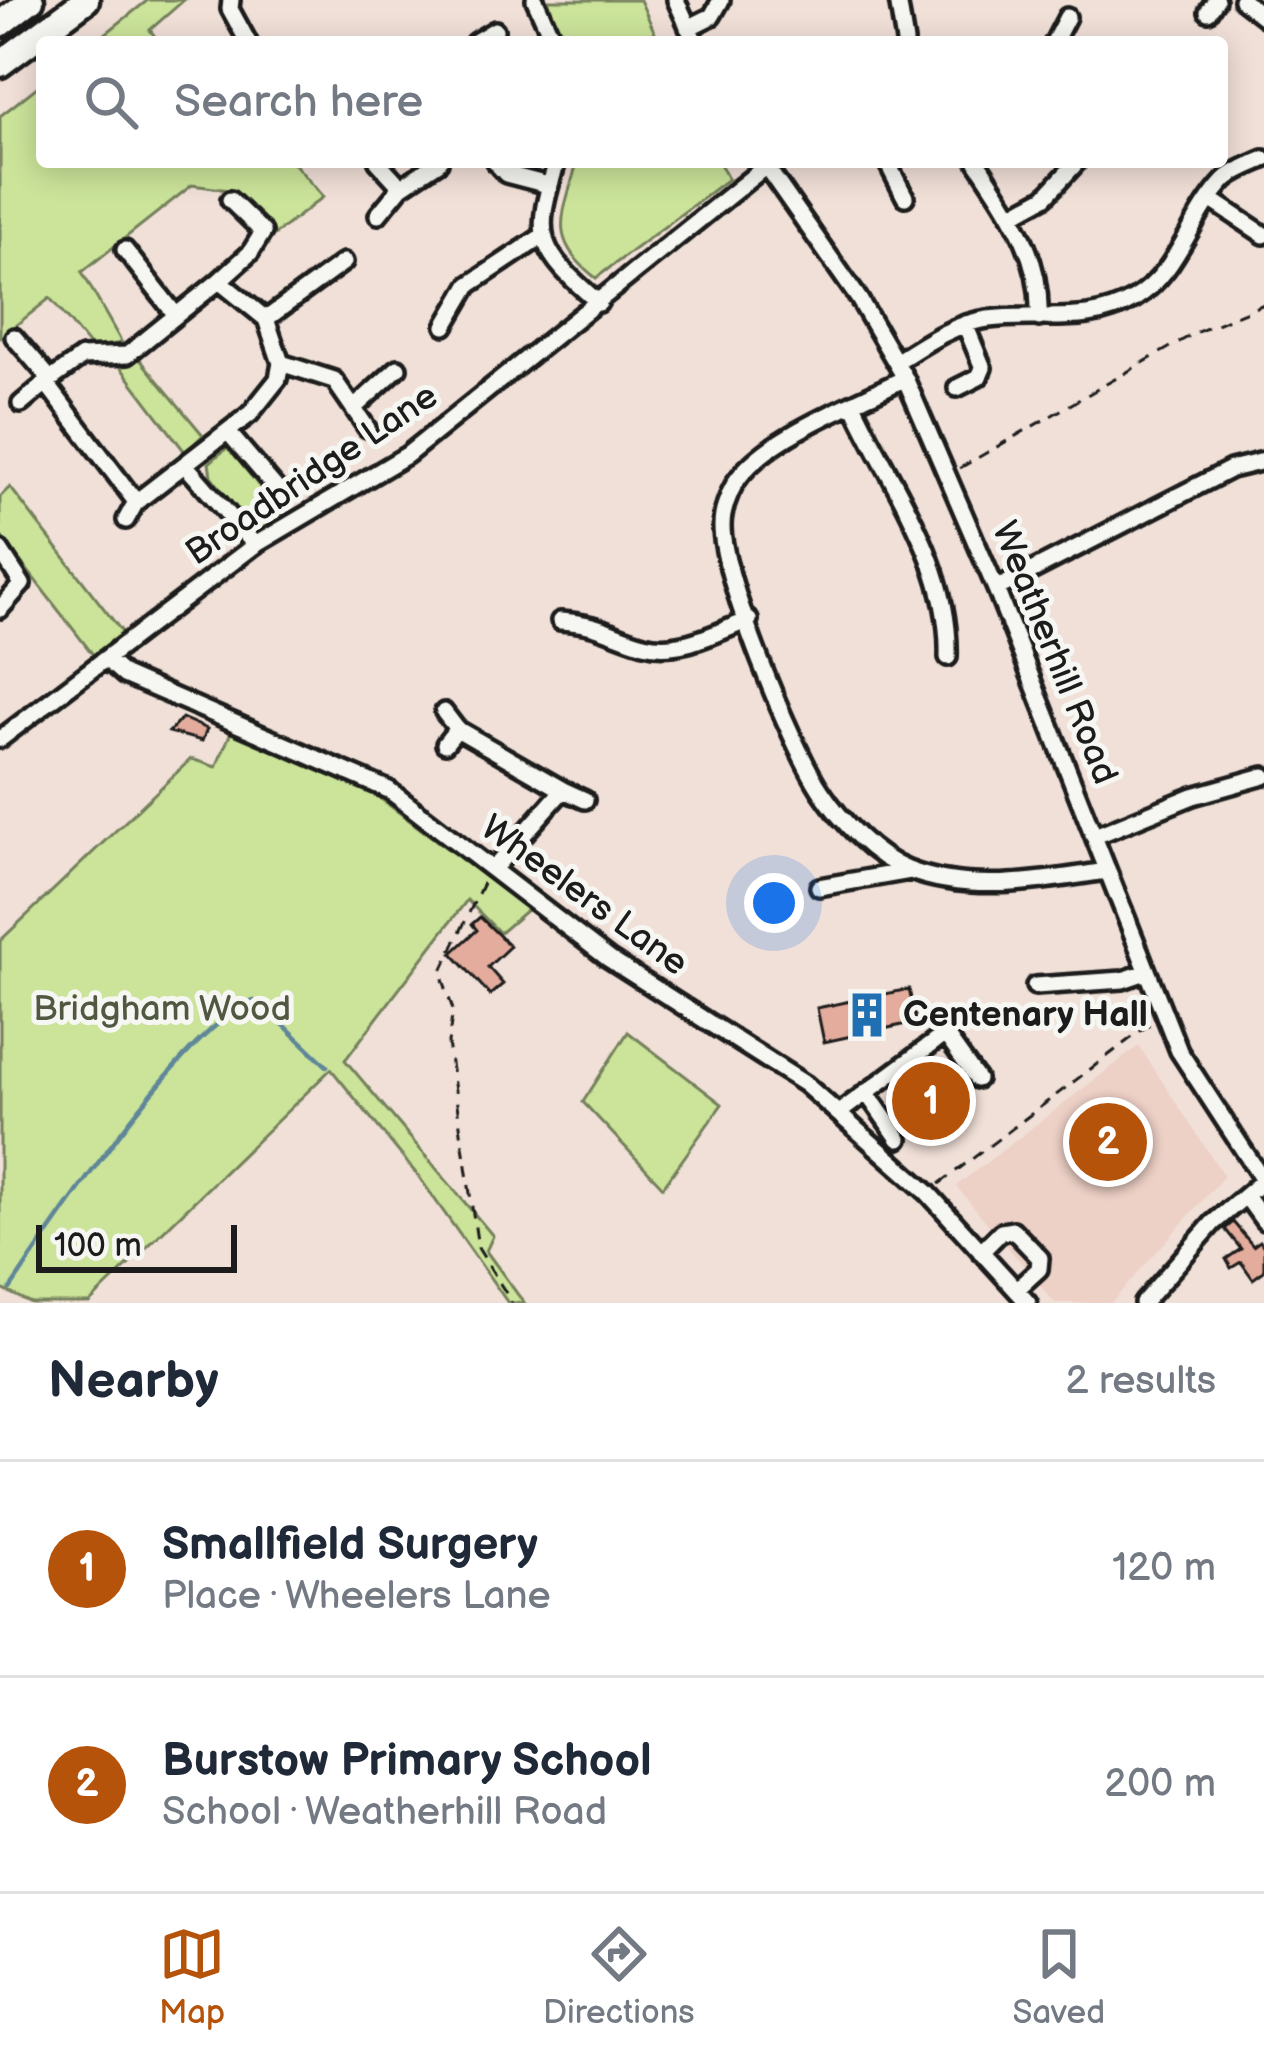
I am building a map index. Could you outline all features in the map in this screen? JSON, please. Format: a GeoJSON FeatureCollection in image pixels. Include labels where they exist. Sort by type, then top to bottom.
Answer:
{"type":"FeatureCollection","features":[{"type":"Feature","properties":{"kind":"highway"},"geometry":{"type":"LineString","coordinates":[[0,24],[31,0]]}},
{"type":"Feature","properties":{"kind":"highway"},"geometry":{"type":"LineString","coordinates":[[38,36],[86,0]]}},
{"type":"Feature","properties":{"kind":"highway"},"geometry":{"type":"LineString","coordinates":[[0,64],[36,37]]}},
{"type":"Feature","properties":{"kind":"street"},"geometry":{"type":"LineString","coordinates":[[231,0],[230,9],[245,36]]}},
{"type":"Feature","properties":{"kind":"street"},"geometry":{"type":"LineString","coordinates":[[535,0],[551,36]]}},
{"type":"Feature","properties":{"kind":"street"},"geometry":{"type":"LineString","coordinates":[[676,0],[692,35],[722,0]]}},
{"type":"Feature","properties":{"kind":"street"},"geometry":{"type":"LineString","coordinates":[[898,0],[904,36]]}},
{"type":"Feature","properties":{"kind":"street"},"geometry":{"type":"LineString","coordinates":[[1242,0],[1264,17]]}},
{"type":"Feature","properties":{"kind":"street"},"geometry":{"type":"LineString","coordinates":[[1057,36],[1067,17]]}},
{"type":"Feature","properties":{"kind":"street"},"geometry":{"type":"LineString","coordinates":[[485,36],[495,30]]}},
{"type":"Feature","properties":{"kind":"street"},"geometry":{"type":"LineString","coordinates":[[910,871],[880,855],[822,792],[800,751],[749,620],[722,526],[736,481],[782,442],[854,404],[964,324],[1088,317],[1136,298],[1169,267],[1226,178],[1264,159]]}},
{"type":"Feature","properties":{"kind":"street"},"geometry":{"type":"LineString","coordinates":[[384,168],[400,187]]}},
{"type":"Feature","properties":{"kind":"street"},"geometry":{"type":"LineString","coordinates":[[378,215],[400,187],[430,168]]}},
{"type":"Feature","properties":{"kind":"street"},"geometry":{"type":"LineString","coordinates":[[500,168],[506,174],[548,185]]}},
{"type":"Feature","properties":{"kind":"street"},"geometry":{"type":"LineString","coordinates":[[555,168],[541,237],[552,261],[598,303]]}},
{"type":"Feature","properties":{"kind":"street","name":"Broadbridge Lane"},"geometry":{"type":"LineString","coordinates":[[0,739],[255,545],[407,455],[759,168]]}},
{"type":"Feature","properties":{"kind":"street","name":"Weatherhill Road"},"geometry":{"type":"LineString","coordinates":[[767,168],[901,370],[996,589],[1179,1052],[1264,1180]]}},
{"type":"Feature","properties":{"kind":"street"},"geometry":{"type":"LineString","coordinates":[[890,168],[905,197]]}},
{"type":"Feature","properties":{"kind":"street"},"geometry":{"type":"LineString","coordinates":[[981,168],[1012,215],[1038,273],[1039,318]]}},
{"type":"Feature","properties":{"kind":"street"},"geometry":{"type":"LineString","coordinates":[[1012,215],[1046,196],[1072,168]]}},
{"type":"Feature","properties":{"kind":"street"},"geometry":{"type":"LineString","coordinates":[[1210,199],[1264,235]]}},
{"type":"Feature","properties":{"kind":"street"},"geometry":{"type":"LineString","coordinates":[[21,404],[82,357],[127,355],[250,253],[262,232],[230,200]]}},
{"type":"Feature","properties":{"kind":"street"},"geometry":{"type":"LineString","coordinates":[[446,326],[469,285],[541,237]]}},
{"type":"Feature","properties":{"kind":"street"},"geometry":{"type":"LineString","coordinates":[[125,250],[175,314]]}},
{"type":"Feature","properties":{"kind":"street"},"geometry":{"type":"LineString","coordinates":[[266,320],[321,288],[344,262]]}},
{"type":"Feature","properties":{"kind":"street"},"geometry":{"type":"LineString","coordinates":[[126,520],[136,502],[187,467],[270,396],[281,362],[266,320],[219,280]]}},
{"type":"Feature","properties":{"kind":"street"},"geometry":{"type":"LineString","coordinates":[[957,388],[979,377],[982,368],[964,324]]}},
{"type":"Feature","properties":{"kind":"street"},"geometry":{"type":"LineString","coordinates":[[14,337],[136,502]]}},
{"type":"Feature","properties":{"kind":"street"},"geometry":{"type":"LineString","coordinates":[[281,362],[334,380],[367,428]]}},
{"type":"Feature","properties":{"kind":"street"},"geometry":{"type":"LineString","coordinates":[[354,408],[398,368]]}},
{"type":"Feature","properties":{"kind":"street"},"geometry":{"type":"LineString","coordinates":[[854,404],[936,574],[949,618],[948,657]]}},
{"type":"Feature","properties":{"kind":"street"},"geometry":{"type":"LineString","coordinates":[[229,432],[280,494]]}},
{"type":"Feature","properties":{"kind":"street"},"geometry":{"type":"LineString","coordinates":[[996,589],[1231,469],[1264,460]]}},
{"type":"Feature","properties":{"kind":"street"},"geometry":{"type":"LineString","coordinates":[[187,467],[255,545]]}},
{"type":"Feature","properties":{"kind":"street"},"geometry":{"type":"LineString","coordinates":[[0,550],[22,584],[0,609]]}},
{"type":"Feature","properties":{"kind":"street"},"geometry":{"type":"LineString","coordinates":[[560,621],[602,625],[645,645],[668,646],[749,620]]}},
{"type":"Feature","properties":{"kind":"street","name":"Wheelers Lane"},"geometry":{"type":"LineString","coordinates":[[107,660],[124,675],[370,778],[495,867],[599,952],[767,1058],[840,1112],[928,1192],[1022,1296]]}},
{"type":"Feature","properties":{"kind":"street"},"geometry":{"type":"LineString","coordinates":[[444,712],[457,729],[584,800]]}},
{"type":"Feature","properties":{"kind":"street"},"geometry":{"type":"LineString","coordinates":[[445,744],[457,729]]}},
{"type":"Feature","properties":{"kind":"street"},"geometry":{"type":"LineString","coordinates":[[1095,836],[1193,796],[1264,776]]}},
{"type":"Feature","properties":{"kind":"street"},"geometry":{"type":"LineString","coordinates":[[495,867],[563,790]]}},
{"type":"Feature","properties":{"kind":"street"},"geometry":{"type":"LineString","coordinates":[[819,887],[910,871],[1022,884],[1106,871]]}},
{"type":"Feature","properties":{"kind":"street"},"geometry":{"type":"LineString","coordinates":[[1035,986],[1123,980],[1146,972]]}},
{"type":"Feature","properties":{"kind":"street"},"geometry":{"type":"LineString","coordinates":[[840,1112],[945,1034],[977,1079]]}},
{"type":"Feature","properties":{"kind":"street"},"geometry":{"type":"LineString","coordinates":[[866,1092],[899,1139]]}},
{"type":"Feature","properties":{"kind":"street"},"geometry":{"type":"LineString","coordinates":[[1143,1303],[1213,1223],[1264,1180]]}},
{"type":"Feature","properties":{"kind":"street"},"geometry":{"type":"LineString","coordinates":[[1246,1196],[1264,1221]]}},
{"type":"Feature","properties":{"kind":"street"},"geometry":{"type":"LineString","coordinates":[[981,1252],[1001,1232],[1013,1230],[1040,1258],[1039,1269],[1022,1296]]}},
{"type":"Feature","properties":{"kind":"path"},"geometry":{"type":"LineString","coordinates":[[948,473],[1195,333],[1264,304]]}},
{"type":"Feature","properties":{"kind":"path"},"geometry":{"type":"LineString","coordinates":[[495,867],[474,898],[442,968],[453,1010],[448,1043],[479,1254],[512,1303]]}},
{"type":"Feature","properties":{"kind":"path"},"geometry":{"type":"LineString","coordinates":[[928,1192],[1163,1014]]}},
{"type":"Feature","properties":{"kind":"shaded area"},"geometry":{"type":"Polygon","coordinates":[[[1139,1046],[1224,1176],[1111,1303],[1055,1303],[956,1186],[1139,1046]]]}},
{"type":"Feature","properties":{"kind":"green space"},"geometry":{"type":"Polygon","coordinates":[[[148,0],[184,0],[150,30],[154,36],[103,36],[148,0]]]}},
{"type":"Feature","properties":{"kind":"green space"},"geometry":{"type":"Polygon","coordinates":[[[548,0],[640,0],[656,36],[561,36],[548,0]]]}},
{"type":"Feature","properties":{"kind":"green space"},"geometry":{"type":"Polygon","coordinates":[[[36,88],[36,168],[298,168],[323,197],[273,236],[229,190],[192,185],[82,272],[122,343],[91,348],[50,298],[0,338],[0,116],[36,88]]]}},
{"type":"Feature","properties":{"kind":"green space"},"geometry":{"type":"Polygon","coordinates":[[[575,168],[722,168],[728,179],[596,278],[580,264],[564,238],[564,211],[575,168]]]}},
{"type":"Feature","properties":{"kind":"green space"},"geometry":{"type":"Polygon","coordinates":[[[138,357],[203,435],[185,452],[115,360],[138,357]]]}},
{"type":"Feature","properties":{"kind":"green space"},"geometry":{"type":"Polygon","coordinates":[[[228,447],[281,514],[307,514],[258,538],[211,476],[209,463],[228,447]]]}},
{"type":"Feature","properties":{"kind":"green space"},"geometry":{"type":"Polygon","coordinates":[[[10,487],[126,637],[94,656],[0,535],[0,497],[10,487]]]}},
{"type":"Feature","properties":{"kind":"green space","name":"Bridgham Wood"},"geometry":{"type":"Polygon","coordinates":[[[232,730],[369,790],[528,909],[500,933],[467,900],[345,1060],[493,1236],[486,1251],[524,1303],[508,1303],[419,1177],[331,1069],[89,1303],[31,1303],[0,1288],[0,941],[191,759],[216,767],[232,730]]]}},
{"type":"Feature","properties":{"kind":"green space"},"geometry":{"type":"Polygon","coordinates":[[[628,1032],[722,1104],[663,1187],[583,1102],[628,1032]]]}},
{"type":"Feature","properties":{"kind":"building"},"geometry":{"type":"Polygon","coordinates":[[[182,718],[207,729],[202,741],[169,732],[182,718]]]}},
{"type":"Feature","properties":{"kind":"building"},"geometry":{"type":"Polygon","coordinates":[[[480,917],[510,946],[488,967],[503,984],[490,995],[452,953],[477,930],[472,924],[480,917]]]}},
{"type":"Feature","properties":{"kind":"building","name":"Centenary Hall"},"geometry":{"type":"Polygon","coordinates":[[[909,989],[916,1022],[824,1042],[817,1008],[909,989]]]}},
{"type":"Feature","properties":{"kind":"building"},"geometry":{"type":"Polygon","coordinates":[[[941,1077],[958,1098],[921,1126],[905,1105],[941,1077]]]}},
{"type":"Feature","properties":{"kind":"building"},"geometry":{"type":"Polygon","coordinates":[[[1233,1222],[1253,1246],[1260,1241],[1264,1247],[1264,1271],[1253,1279],[1241,1262],[1231,1268],[1226,1259],[1241,1249],[1225,1229],[1233,1222]]]}},
{"type":"Feature","properties":{"kind":"waterway"},"geometry":{"type":"LineString","coordinates":[[10,1289],[123,1130],[194,1046],[226,1017],[254,1001],[327,1066]]}},
{"type":"Feature","properties":{"kind":"place","name":"Centenary Hall"},"geometry":{"type":"Point","coordinates":[867,1015]}},
{"type":"Feature","properties":{"kind":"place","name":"Smallfield Surgery"},"geometry":{"type":"Point","coordinates":[931,1101]}},
{"type":"Feature","properties":{"kind":"place","name":"Burstow Primary School"},"geometry":{"type":"Point","coordinates":[1108,1142]}}]}
